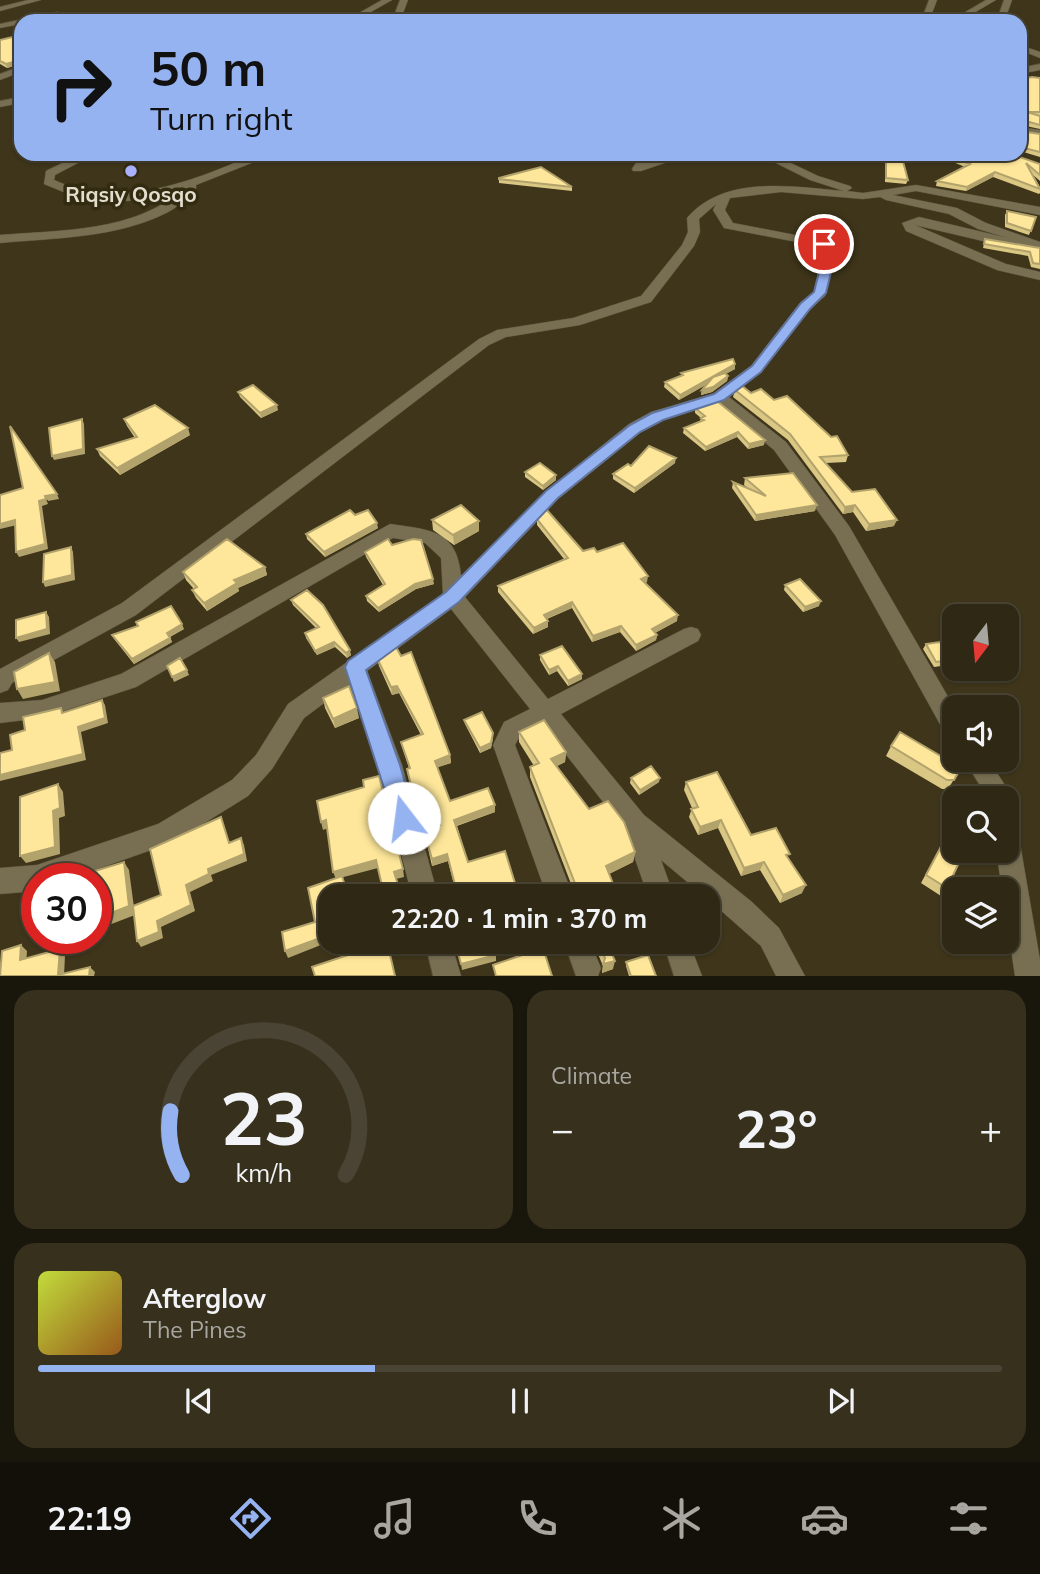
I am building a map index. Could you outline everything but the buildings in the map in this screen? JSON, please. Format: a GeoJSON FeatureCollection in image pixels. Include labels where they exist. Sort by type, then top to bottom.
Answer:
{"type":"FeatureCollection","features":[{"type":"Feature","properties":{"kind":"street"},"geometry":{"type":"LineString","coordinates":[[0,9],[37,0]]}},
{"type":"Feature","properties":{"kind":"street"},"geometry":{"type":"LineString","coordinates":[[362,14],[388,0]]}},
{"type":"Feature","properties":{"kind":"street"},"geometry":{"type":"LineString","coordinates":[[967,14],[992,0]]}},
{"type":"Feature","properties":{"kind":"street"},"geometry":{"type":"LineString","coordinates":[[75,161],[50,173],[47,183],[66,190],[128,198],[154,195],[251,161]]}},
{"type":"Feature","properties":{"kind":"street"},"geometry":{"type":"LineString","coordinates":[[641,161],[637,169],[647,169],[668,161]]}},
{"type":"Feature","properties":{"kind":"street"},"geometry":{"type":"LineString","coordinates":[[778,161],[814,178],[867,195],[916,188],[1040,211]]}},
{"type":"Feature","properties":{"kind":"street"},"geometry":{"type":"LineString","coordinates":[[0,239],[45,236],[146,217],[164,210],[200,181]]}},
{"type":"Feature","properties":{"kind":"street"},"geometry":{"type":"LineString","coordinates":[[0,684],[4,677],[129,609],[484,342],[502,333],[575,321],[646,299],[688,246],[694,232],[693,218],[713,200],[725,195],[781,189],[867,195],[953,211],[982,226],[1012,235],[1019,241]]}},
{"type":"Feature","properties":{"kind":"street"},"geometry":{"type":"LineString","coordinates":[[0,881],[37,878],[165,834],[240,788],[264,762],[296,711],[453,597],[552,495],[635,428],[657,416],[719,397],[756,369],[805,306],[820,293],[830,252],[813,239],[759,235],[728,225],[719,210],[725,195]]}},
{"type":"Feature","properties":{"kind":"street"},"geometry":{"type":"LineString","coordinates":[[1040,246],[1019,241],[1004,242],[919,220],[908,223],[910,228],[1002,267],[1040,276]]}},
{"type":"Feature","properties":{"kind":"street"},"geometry":{"type":"LineString","coordinates":[[719,397],[780,446],[842,531],[942,706]]}},
{"type":"Feature","properties":{"kind":"street"},"geometry":{"type":"LineString","coordinates":[[0,714],[42,709],[128,681],[390,531],[430,537],[442,545],[450,556],[453,597],[635,823],[743,911],[770,937],[791,975]]}},
{"type":"Feature","properties":{"kind":"street"},"geometry":{"type":"LineString","coordinates":[[556,884],[504,745],[512,729],[691,635]]}},
{"type":"Feature","properties":{"kind":"street"},"geometry":{"type":"LineString","coordinates":[[355,667],[390,765],[422,884]]}},
{"type":"Feature","properties":{"kind":"street"},"geometry":{"type":"LineString","coordinates":[[635,823],[657,884]]}},
{"type":"Feature","properties":{"kind":"street"},"geometry":{"type":"LineString","coordinates":[[1011,863],[1029,975]]}},
{"type":"Feature","properties":{"kind":"street"},"geometry":{"type":"LineString","coordinates":[[441,954],[447,975]]}},
{"type":"Feature","properties":{"kind":"street"},"geometry":{"type":"LineString","coordinates":[[582,954],[587,968]]}},
{"type":"Feature","properties":{"kind":"street"},"geometry":{"type":"LineString","coordinates":[[680,954],[688,975]]}},
{"type":"Feature","properties":{"kind":"place","name":"Riqsiy Qosqo"},"geometry":{"type":"Point","coordinates":[131,171]}},
{"type":"Feature","properties":{"kind":"route"},"geometry":{"type":"LineString","coordinates":[[404,818],[390,765],[355,667],[453,597],[552,495],[635,428],[657,416],[719,397],[756,369],[791,328],[805,306],[820,293],[830,252],[824,244]]}}]}
